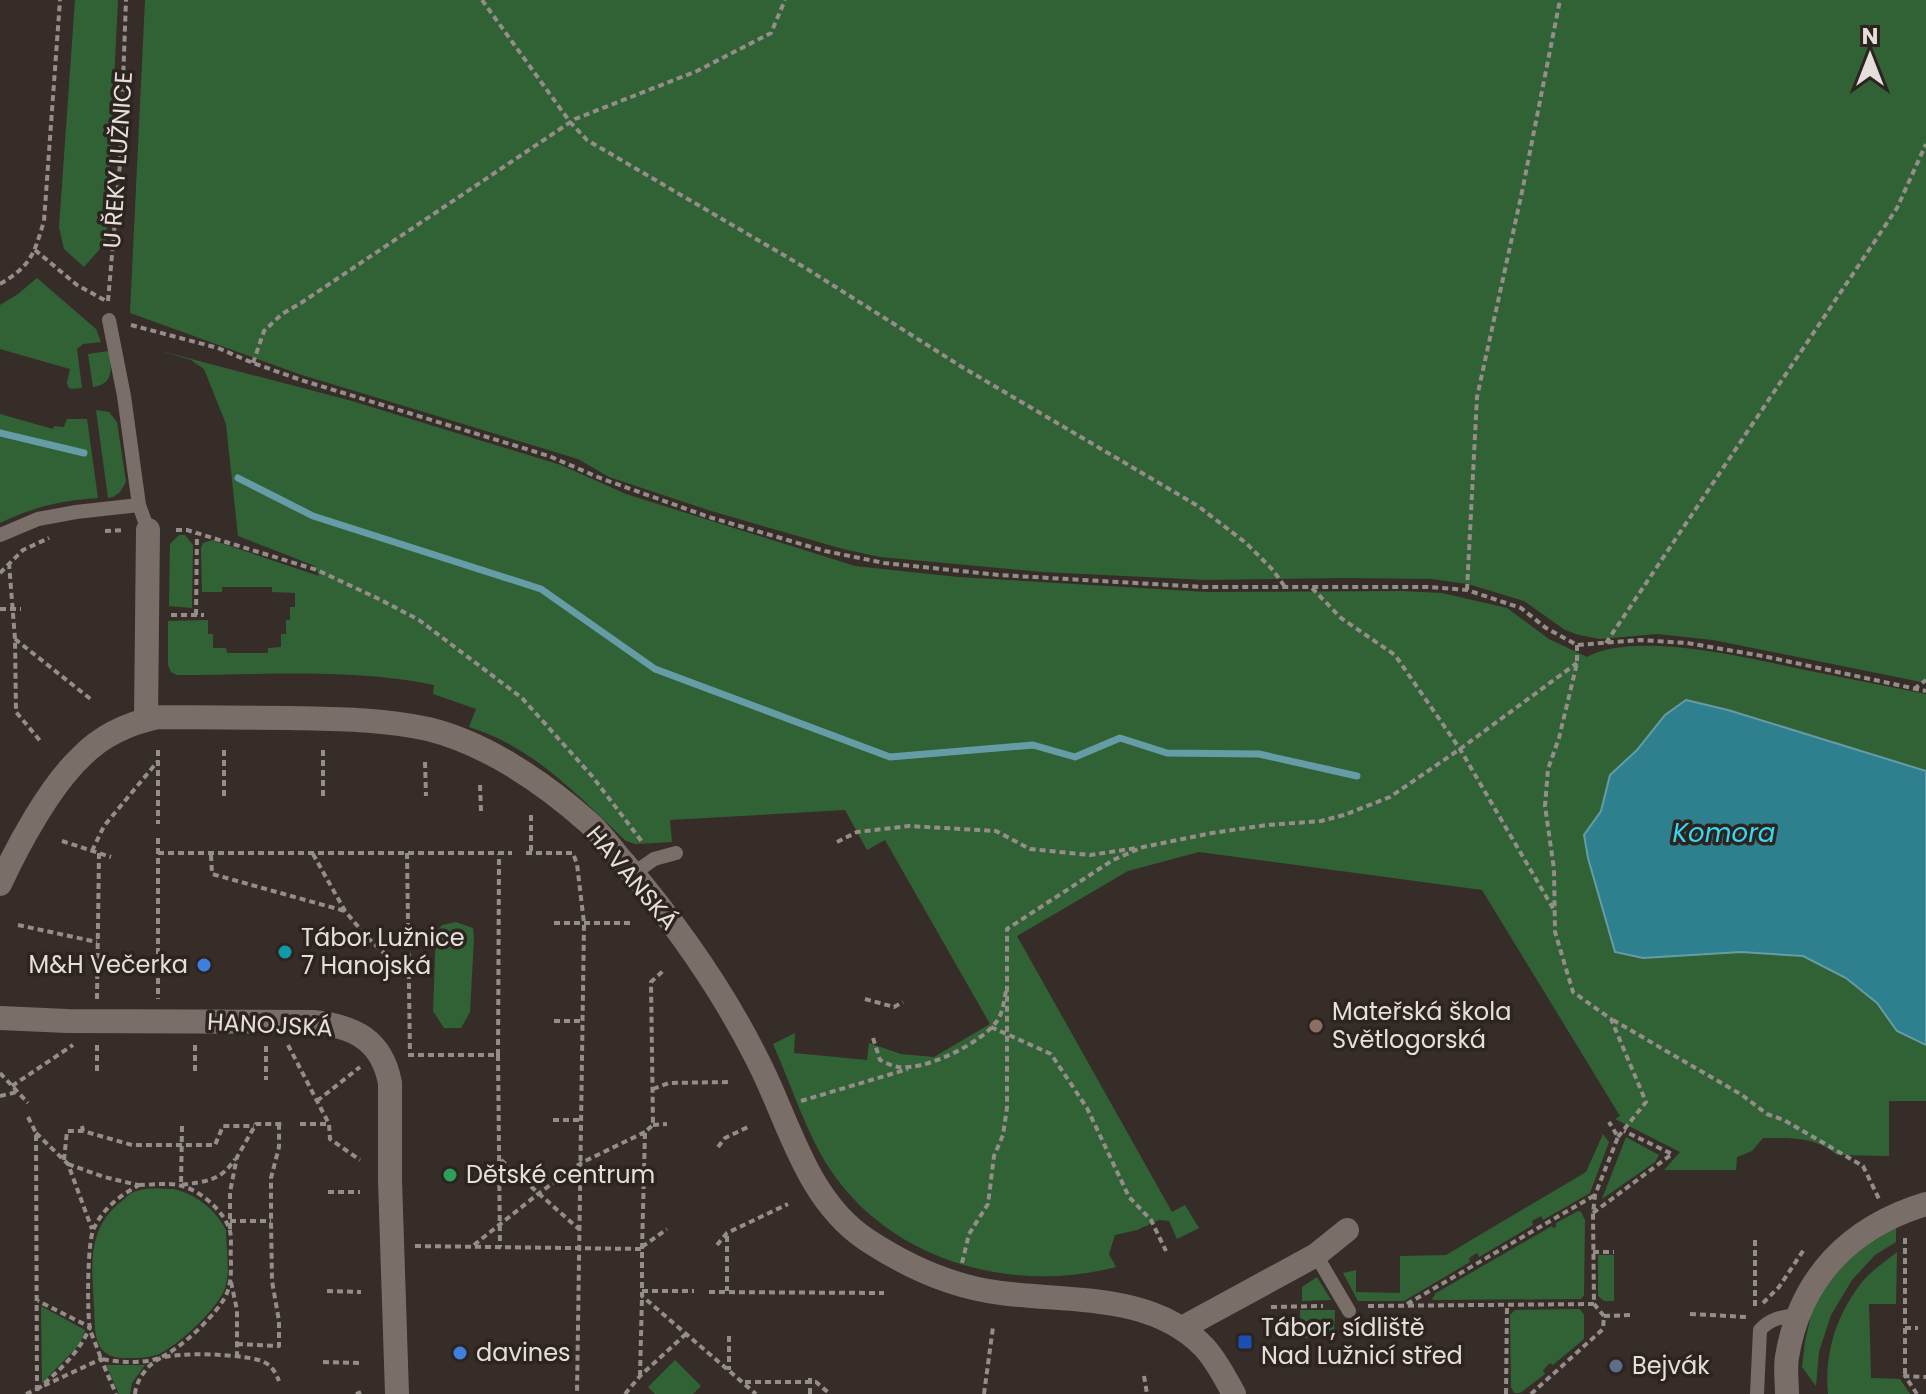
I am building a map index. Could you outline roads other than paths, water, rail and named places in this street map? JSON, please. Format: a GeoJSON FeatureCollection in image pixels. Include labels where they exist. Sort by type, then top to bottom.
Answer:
{"type":"FeatureCollection","features":[{"type":"Feature","properties":{"kind":"street"},"geometry":{"type":"LineString","coordinates":[[142,530],[146,719]]}},
{"type":"Feature","properties":{"kind":"street","name":"HAVANSKÁ"},"geometry":{"type":"LineString","coordinates":[[0,884],[47,800],[81,757],[103,738],[146,719],[383,721],[430,730],[460,740],[517,769],[590,824],[633,874],[735,1014],[767,1076],[812,1178],[835,1211],[863,1238],[905,1263],[946,1282],[1000,1293],[1098,1301],[1146,1311],[1182,1328],[1205,1348],[1230,1391]]}},
{"type":"Feature","properties":{"kind":"street","name":"HANOJSKÁ"},"geometry":{"type":"LineString","coordinates":[[0,1018],[158,1021],[271,1030],[328,1024],[344,1028],[370,1042],[388,1071],[390,1083],[397,1394]]}},
{"type":"Feature","properties":{"kind":"street"},"geometry":{"type":"LineString","coordinates":[[1787,1394],[1786,1359],[1797,1315],[1812,1286],[1841,1250],[1860,1235],[1906,1212]]}},
{"type":"Feature","properties":{"kind":"street"},"geometry":{"type":"LineString","coordinates":[[1182,1328],[1316,1255],[1347,1230]]}},
{"type":"Feature","properties":{"kind":"lane"},"geometry":{"type":"LineString","coordinates":[[109,320],[124,396],[142,530]]}},
{"type":"Feature","properties":{"kind":"lane"},"geometry":{"type":"LineString","coordinates":[[0,535],[38,519],[139,505]]}},
{"type":"Feature","properties":{"kind":"lane"},"geometry":{"type":"LineString","coordinates":[[633,874],[654,859],[676,853]]}},
{"type":"Feature","properties":{"kind":"lane"},"geometry":{"type":"LineString","coordinates":[[1316,1255],[1354,1308]]}},
{"type":"Feature","properties":{"kind":"lane"},"geometry":{"type":"LineString","coordinates":[[1757,1394],[1760,1330],[1775,1318],[1797,1315]]}},
{"type":"Feature","properties":{"kind":"water","name":"Komora"},"geometry":{"type":"Polygon","coordinates":[[[1686,700],[1926,771],[1926,1045],[1897,1031],[1877,1003],[1846,978],[1803,956],[1741,952],[1643,958],[1615,952],[1584,835],[1601,811],[1610,775],[1637,750],[1665,715],[1686,700]]]}},
{"type":"Feature","properties":{"kind":"waterway"},"geometry":{"type":"LineString","coordinates":[[0,433],[84,453]]}},
{"type":"Feature","properties":{"kind":"waterway"},"geometry":{"type":"LineString","coordinates":[[238,478],[313,516],[541,589],[655,669],[890,757],[1033,745],[1075,757],[1120,738],[1167,753],[1259,754],[1357,776]]}},
{"type":"Feature","properties":{"kind":"place","name":"Tábor Lužnice 7 Hanojská"},"geometry":{"type":"Point","coordinates":[285,952]}},
{"type":"Feature","properties":{"kind":"place","name":"M&H Večerka"},"geometry":{"type":"Point","coordinates":[204,965]}},
{"type":"Feature","properties":{"kind":"place","name":"Mateřská škola Světlogorská"},"geometry":{"type":"Point","coordinates":[1316,1026]}},
{"type":"Feature","properties":{"kind":"place","name":"Dětské centrum"},"geometry":{"type":"Point","coordinates":[450,1175]}},
{"type":"Feature","properties":{"kind":"place","name":"Tábor, sídliště Nad Lužnicí střed"},"geometry":{"type":"Point","coordinates":[1245,1342]}},
{"type":"Feature","properties":{"kind":"place","name":"davines"},"geometry":{"type":"Point","coordinates":[460,1353]}},
{"type":"Feature","properties":{"kind":"place","name":"Bejvák"},"geometry":{"type":"Point","coordinates":[1616,1366]}}]}
